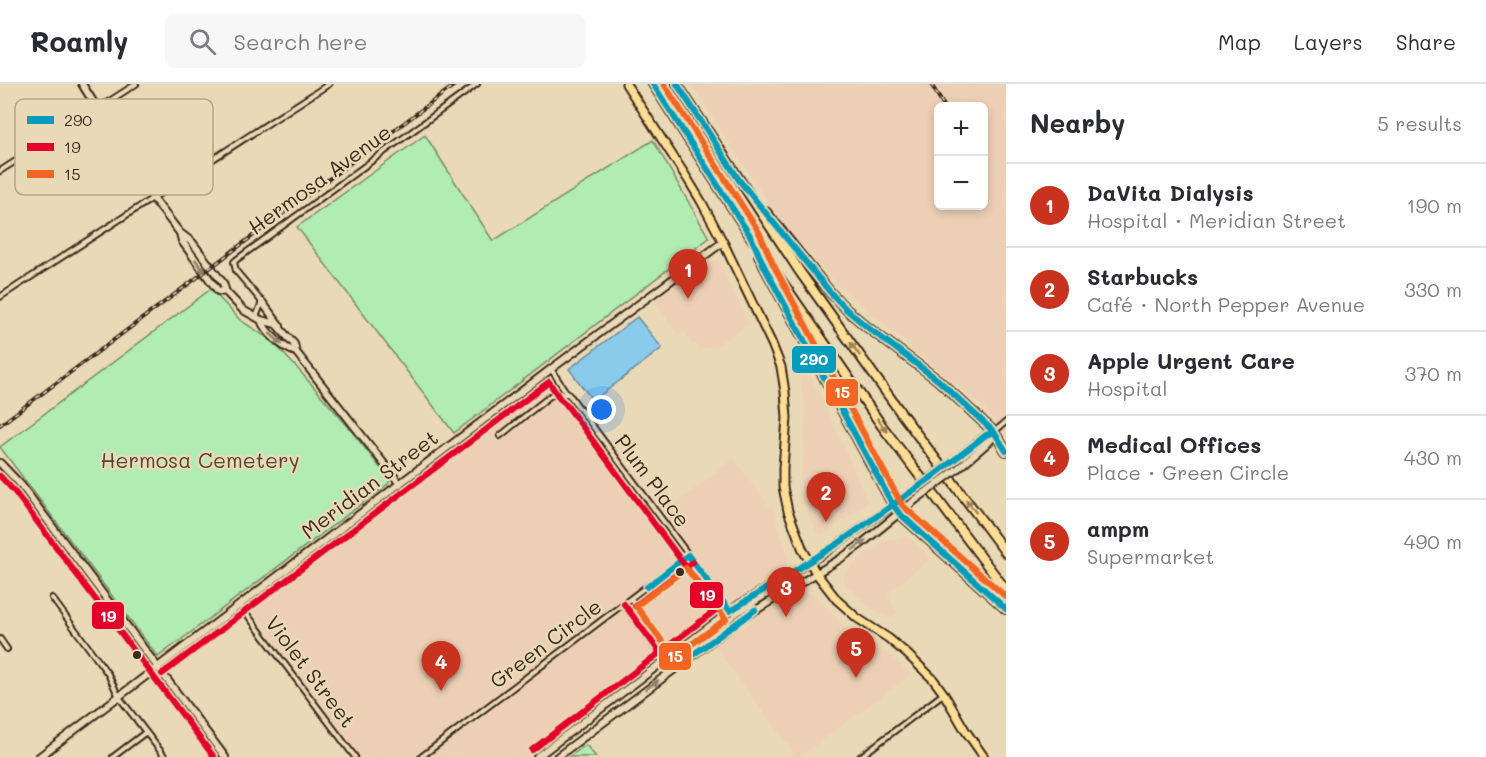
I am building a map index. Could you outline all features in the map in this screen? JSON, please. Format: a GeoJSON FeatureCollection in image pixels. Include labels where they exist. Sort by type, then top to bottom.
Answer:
{"type":"FeatureCollection","features":[{"type":"Feature","properties":{"kind":"highway"},"geometry":{"type":"LineString","coordinates":[[653,84],[751,237],[882,426],[1006,590]]}},
{"type":"Feature","properties":{"kind":"highway"},"geometry":{"type":"LineString","coordinates":[[677,84],[800,272],[1006,553]]}},
{"type":"Feature","properties":{"kind":"highway"},"geometry":{"type":"LineString","coordinates":[[739,180],[847,310],[929,372],[994,432],[1006,451]]}},
{"type":"Feature","properties":{"kind":"highway"},"geometry":{"type":"LineString","coordinates":[[751,237],[765,268],[893,505],[899,513],[1006,609]]}},
{"type":"Feature","properties":{"kind":"main road"},"geometry":{"type":"LineString","coordinates":[[626,84],[687,178],[723,242],[781,367],[787,417],[783,487],[797,537],[809,561],[837,600],[857,618],[888,638],[933,679],[984,757]]}},
{"type":"Feature","properties":{"kind":"street"},"geometry":{"type":"LineString","coordinates":[[82,84],[92,99]]}},
{"type":"Feature","properties":{"kind":"street"},"geometry":{"type":"LineString","coordinates":[[112,99],[136,84]]}},
{"type":"Feature","properties":{"kind":"street"},"geometry":{"type":"LineString","coordinates":[[213,159],[329,84]]}},
{"type":"Feature","properties":{"kind":"street","name":"Hermosa Avenue"},"geometry":{"type":"LineString","coordinates":[[262,302],[236,271],[234,262],[477,84]]}},
{"type":"Feature","properties":{"kind":"street"},"geometry":{"type":"LineString","coordinates":[[0,171],[15,161]]}},
{"type":"Feature","properties":{"kind":"street"},"geometry":{"type":"LineString","coordinates":[[151,195],[180,233],[192,242],[223,283],[226,292],[243,310],[258,319],[276,324],[282,329]]}},
{"type":"Feature","properties":{"kind":"street"},"geometry":{"type":"LineString","coordinates":[[0,297],[158,195]]}},
{"type":"Feature","properties":{"kind":"street","name":"Meridian Street"},"geometry":{"type":"LineString","coordinates":[[39,757],[551,369],[723,242]]}},
{"type":"Feature","properties":{"kind":"street"},"geometry":{"type":"LineString","coordinates":[[262,302],[258,319],[263,327],[288,350],[296,352]]}},
{"type":"Feature","properties":{"kind":"street"},"geometry":{"type":"LineString","coordinates":[[262,302],[294,344],[296,352],[400,484]]}},
{"type":"Feature","properties":{"kind":"street","name":"Plum Place"},"geometry":{"type":"LineString","coordinates":[[551,369],[567,394],[730,611]]}},
{"type":"Feature","properties":{"kind":"street"},"geometry":{"type":"LineString","coordinates":[[500,436],[550,396],[557,393],[567,394]]}},
{"type":"Feature","properties":{"kind":"street"},"geometry":{"type":"LineString","coordinates":[[537,757],[730,611],[839,543],[1006,422]]}},
{"type":"Feature","properties":{"kind":"street"},"geometry":{"type":"LineString","coordinates":[[557,757],[750,613],[854,549],[962,465],[990,441],[994,432]]}},
{"type":"Feature","properties":{"kind":"street"},"geometry":{"type":"LineString","coordinates":[[0,463],[21,485],[225,757]]}},
{"type":"Feature","properties":{"kind":"street","name":"Green Circle"},"geometry":{"type":"LineString","coordinates":[[421,757],[688,555]]}},
{"type":"Feature","properties":{"kind":"street"},"geometry":{"type":"LineString","coordinates":[[52,598],[108,674],[118,697],[165,757]]}},
{"type":"Feature","properties":{"kind":"street"},"geometry":{"type":"LineString","coordinates":[[631,599],[680,664]]}},
{"type":"Feature","properties":{"kind":"street","name":"Violet Street"},"geometry":{"type":"LineString","coordinates":[[240,604],[355,757]]}},
{"type":"Feature","properties":{"kind":"street"},"geometry":{"type":"LineString","coordinates":[[624,604],[672,670]]}},
{"type":"Feature","properties":{"kind":"street"},"geometry":{"type":"LineString","coordinates":[[696,652],[695,649],[708,629]]}},
{"type":"Feature","properties":{"kind":"street"},"geometry":{"type":"LineString","coordinates":[[0,639],[7,649]]}},
{"type":"Feature","properties":{"kind":"street"},"geometry":{"type":"LineString","coordinates":[[860,757],[944,694]]}},
{"type":"Feature","properties":{"kind":"street"},"geometry":{"type":"LineString","coordinates":[[113,757],[146,732]]}},
{"type":"Feature","properties":{"kind":"shaded area"},"geometry":{"type":"Polygon","coordinates":[[[691,84],[1006,84],[1006,436],[985,409],[839,287],[789,231],[691,84]]]}},
{"type":"Feature","properties":{"kind":"shaded area"},"geometry":{"type":"Polygon","coordinates":[[[711,260],[718,260],[749,324],[715,347],[698,349],[695,343],[691,344],[685,332],[681,335],[675,331],[654,301],[711,260]]]}},
{"type":"Feature","properties":{"kind":"shaded area"},"geometry":{"type":"Polygon","coordinates":[[[808,371],[868,502],[824,535],[817,533],[805,507],[800,478],[805,410],[799,376],[808,371]]]}},
{"type":"Feature","properties":{"kind":"shaded area"},"geometry":{"type":"Polygon","coordinates":[[[558,373],[664,512],[734,459],[769,506],[773,507],[789,558],[786,568],[718,608],[716,615],[680,642],[673,642],[653,657],[653,662],[527,757],[351,757],[357,752],[251,609],[252,605],[558,373]]]}},
{"type":"Feature","properties":{"kind":"shaded area"},"geometry":{"type":"Polygon","coordinates":[[[905,537],[928,555],[930,560],[887,594],[897,614],[886,618],[865,603],[845,584],[844,574],[884,540],[905,537]]]}},
{"type":"Feature","properties":{"kind":"shaded area"},"geometry":{"type":"Polygon","coordinates":[[[805,591],[816,596],[856,636],[892,657],[912,674],[797,757],[714,646],[755,618],[805,591]]]}},
{"type":"Feature","properties":{"kind":"green space"},"geometry":{"type":"Polygon","coordinates":[[[425,135],[493,241],[653,140],[709,238],[454,433],[297,227],[425,135]]]}},
{"type":"Feature","properties":{"kind":"green space","name":"Hermosa Cemetery"},"geometry":{"type":"Polygon","coordinates":[[[211,289],[240,320],[271,340],[345,423],[390,480],[388,484],[158,657],[0,447],[211,289]]]}},
{"type":"Feature","properties":{"kind":"green space"},"geometry":{"type":"Polygon","coordinates":[[[586,745],[596,757],[569,757],[586,745]]]}},
{"type":"Feature","properties":{"kind":"water"},"geometry":{"type":"Polygon","coordinates":[[[637,317],[662,348],[593,401],[569,369],[637,317]]]}},
{"type":"Feature","properties":{"kind":"railway"},"geometry":{"type":"LineString","coordinates":[[0,425],[456,84]]}},
{"type":"Feature","properties":{"kind":"railway"},"geometry":{"type":"LineString","coordinates":[[931,84],[942,102]]}},
{"type":"Feature","properties":{"kind":"transit line","name":"290"},"geometry":{"type":"LineString","coordinates":[[653,84],[751,237],[765,268],[893,505],[899,513],[1006,609]]}},
{"type":"Feature","properties":{"kind":"transit line","name":"15"},"geometry":{"type":"LineString","coordinates":[[664,84],[759,232],[773,264],[902,505],[1006,597]]}},
{"type":"Feature","properties":{"kind":"transit line","name":"290"},"geometry":{"type":"LineString","coordinates":[[677,84],[739,180],[830,292],[867,327],[938,380],[994,432],[1006,451]]}},
{"type":"Feature","properties":{"kind":"transit line","name":"19"},"geometry":{"type":"LineString","coordinates":[[162,674],[549,382],[717,609],[532,750]]}},
{"type":"Feature","properties":{"kind":"transit line","name":"290"},"geometry":{"type":"LineString","coordinates":[[647,587],[688,555],[730,611],[839,543],[932,477],[986,435],[994,432]]}},
{"type":"Feature","properties":{"kind":"transit line","name":"19"},"geometry":{"type":"LineString","coordinates":[[0,476],[14,491],[214,757]]}},
{"type":"Feature","properties":{"kind":"transit line","name":"19"},"geometry":{"type":"LineString","coordinates":[[635,606],[693,562]]}},
{"type":"Feature","properties":{"kind":"transit line","name":"15"},"geometry":{"type":"LineString","coordinates":[[686,568],[726,619],[674,657],[636,606],[686,568]]}},
{"type":"Feature","properties":{"kind":"transit line","name":"19"},"geometry":{"type":"LineString","coordinates":[[624,604],[670,666]]}},
{"type":"Feature","properties":{"kind":"transit line","name":"290"},"geometry":{"type":"LineString","coordinates":[[680,664],[755,610]]}},
{"type":"Feature","properties":{"kind":"place","name":"DaVita Dialysis"},"geometry":{"type":"Point","coordinates":[688,299]}},
{"type":"Feature","properties":{"kind":"place","name":"Starbucks"},"geometry":{"type":"Point","coordinates":[826,522]}},
{"type":"Feature","properties":{"kind":"place","name":"Apple Urgent Care"},"geometry":{"type":"Point","coordinates":[786,617]}},
{"type":"Feature","properties":{"kind":"place","name":"ampm"},"geometry":{"type":"Point","coordinates":[856,678]}},
{"type":"Feature","properties":{"kind":"place","name":"Medical Offices"},"geometry":{"type":"Point","coordinates":[441,691]}}]}
